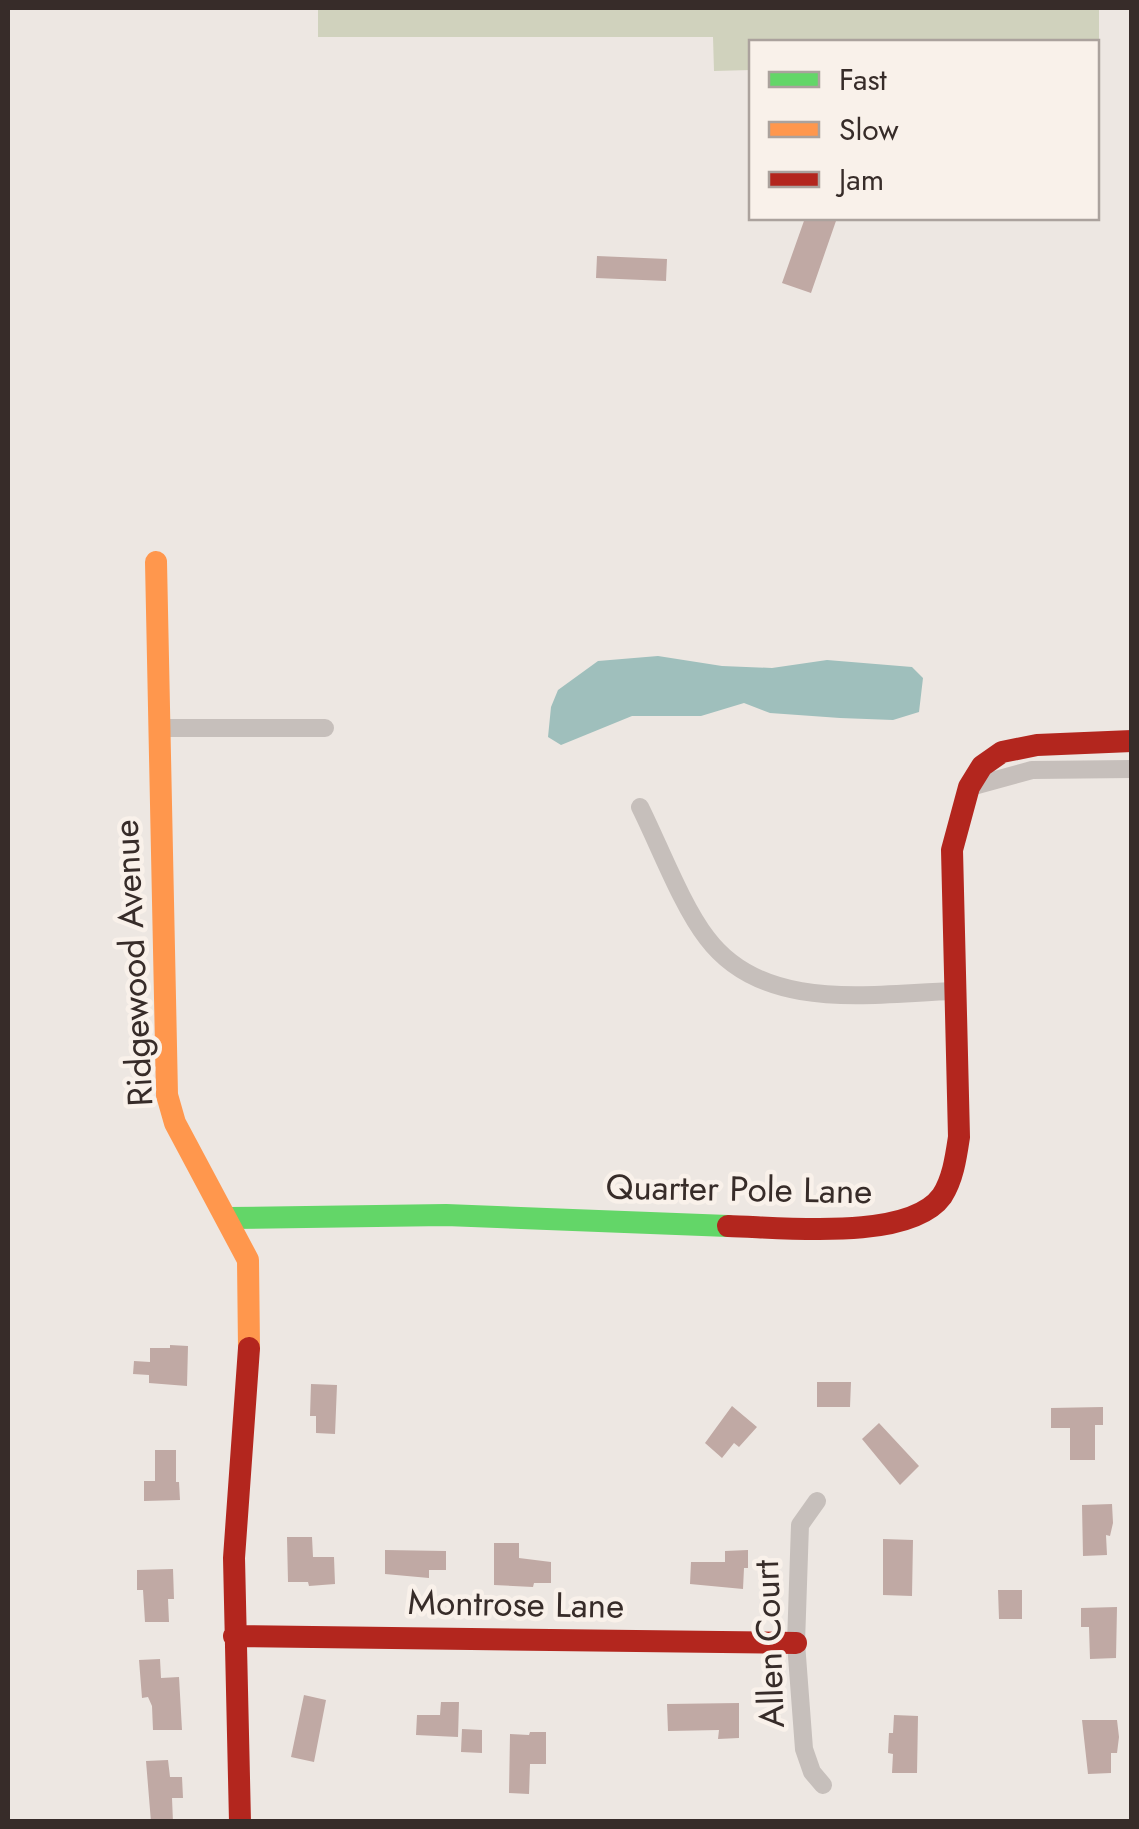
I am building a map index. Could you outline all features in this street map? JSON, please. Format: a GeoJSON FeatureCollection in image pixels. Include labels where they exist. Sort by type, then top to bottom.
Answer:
{"type":"FeatureCollection","features":[{"type":"Feature","properties":{"kind":"street","name":"Ridgewood Avenue"},"geometry":{"type":"LineString","coordinates":[[156,562],[167,1095],[175,1123],[248,1260],[250,1300],[234,1558],[240,1822]]}},
{"type":"Feature","properties":{"kind":"street"},"geometry":{"type":"LineString","coordinates":[[159,728],[324,728]]}},
{"type":"Feature","properties":{"kind":"street","name":"Quarter Pole Lane"},"geometry":{"type":"LineString","coordinates":[[229,1218],[446,1215],[660,1226],[885,1227],[920,1218],[952,1182],[959,1137],[952,850],[957,816],[970,787],[992,756],[1026,746],[1132,742]]}},
{"type":"Feature","properties":{"kind":"street"},"geometry":{"type":"LineString","coordinates":[[970,787],[1032,770],[1132,769]]}},
{"type":"Feature","properties":{"kind":"street"},"geometry":{"type":"LineString","coordinates":[[640,806],[707,938],[735,965],[765,982],[808,994],[955,991]]}},
{"type":"Feature","properties":{"kind":"street","name":"Allen Court"},"geometry":{"type":"LineString","coordinates":[[817,1500],[800,1526],[796,1643],[804,1750],[812,1772],[824,1784]]}},
{"type":"Feature","properties":{"kind":"street","name":"Montrose Lane"},"geometry":{"type":"LineString","coordinates":[[234,1636],[796,1643]]}},
{"type":"Feature","properties":{"kind":"green space"},"geometry":{"type":"Polygon","coordinates":[[[318,8],[1099,8],[1099,40],[749,40],[749,70],[714,71],[713,37],[318,37],[318,8]]]}},
{"type":"Feature","properties":{"kind":"water"},"geometry":{"type":"Polygon","coordinates":[[[658,656],[722,666],[772,668],[827,660],[912,667],[923,678],[919,712],[893,720],[840,718],[770,713],[744,703],[701,716],[632,716],[561,745],[548,737],[551,707],[558,690],[598,661],[658,656]]]}},
{"type":"Feature","properties":{"kind":"building"},"geometry":{"type":"Polygon","coordinates":[[[804,220],[836,220],[811,293],[782,283],[804,220]]]}},
{"type":"Feature","properties":{"kind":"building"},"geometry":{"type":"Polygon","coordinates":[[[597,256],[667,259],[666,281],[596,278],[597,256]]]}},
{"type":"Feature","properties":{"kind":"building"},"geometry":{"type":"Polygon","coordinates":[[[188,1346],[187,1386],[149,1383],[149,1375],[133,1374],[134,1361],[150,1362],[150,1348],[188,1346]]]}},
{"type":"Feature","properties":{"kind":"building"},"geometry":{"type":"Polygon","coordinates":[[[817,1382],[851,1382],[850,1407],[817,1407],[817,1382]]]}},
{"type":"Feature","properties":{"kind":"building"},"geometry":{"type":"Polygon","coordinates":[[[311,1384],[337,1385],[335,1434],[316,1433],[316,1416],[310,1416],[311,1384]]]}},
{"type":"Feature","properties":{"kind":"building"},"geometry":{"type":"Polygon","coordinates":[[[732,1406],[757,1427],[739,1447],[734,1443],[722,1458],[705,1443],[732,1406]]]}},
{"type":"Feature","properties":{"kind":"building"},"geometry":{"type":"Polygon","coordinates":[[[1103,1407],[1103,1425],[1095,1425],[1095,1460],[1070,1460],[1070,1428],[1051,1428],[1051,1408],[1103,1407]]]}},
{"type":"Feature","properties":{"kind":"building"},"geometry":{"type":"Polygon","coordinates":[[[879,1423],[919,1466],[900,1485],[862,1439],[879,1423]]]}},
{"type":"Feature","properties":{"kind":"building"},"geometry":{"type":"Polygon","coordinates":[[[155,1450],[176,1450],[180,1500],[144,1501],[144,1481],[155,1481],[155,1450]]]}},
{"type":"Feature","properties":{"kind":"building"},"geometry":{"type":"Polygon","coordinates":[[[1112,1504],[1107,1555],[1083,1556],[1082,1505],[1112,1504]]]}},
{"type":"Feature","properties":{"kind":"building"},"geometry":{"type":"Polygon","coordinates":[[[287,1537],[312,1537],[313,1557],[334,1557],[335,1584],[309,1586],[308,1582],[288,1582],[287,1537]]]}},
{"type":"Feature","properties":{"kind":"building"},"geometry":{"type":"Polygon","coordinates":[[[883,1539],[913,1540],[912,1596],[883,1595],[883,1539]]]}},
{"type":"Feature","properties":{"kind":"building"},"geometry":{"type":"Polygon","coordinates":[[[494,1543],[519,1543],[519,1558],[551,1562],[551,1583],[534,1583],[533,1587],[494,1585],[494,1543]]]}},
{"type":"Feature","properties":{"kind":"building"},"geometry":{"type":"Polygon","coordinates":[[[385,1550],[446,1551],[446,1570],[429,1570],[429,1578],[385,1574],[385,1550]]]}},
{"type":"Feature","properties":{"kind":"building"},"geometry":{"type":"Polygon","coordinates":[[[748,1550],[743,1589],[690,1584],[691,1562],[725,1562],[725,1551],[748,1550]]]}},
{"type":"Feature","properties":{"kind":"building"},"geometry":{"type":"Polygon","coordinates":[[[173,1569],[174,1599],[168,1599],[169,1622],[145,1622],[143,1590],[137,1590],[137,1570],[173,1569]]]}},
{"type":"Feature","properties":{"kind":"building"},"geometry":{"type":"Polygon","coordinates":[[[998,1590],[1022,1590],[1022,1619],[999,1619],[998,1590]]]}},
{"type":"Feature","properties":{"kind":"building"},"geometry":{"type":"Polygon","coordinates":[[[1117,1607],[1116,1658],[1090,1659],[1089,1627],[1081,1627],[1081,1608],[1117,1607]]]}},
{"type":"Feature","properties":{"kind":"building"},"geometry":{"type":"Polygon","coordinates":[[[160,1659],[161,1678],[179,1677],[182,1730],[153,1730],[152,1706],[148,1697],[142,1698],[139,1660],[160,1659]]]}},
{"type":"Feature","properties":{"kind":"building"},"geometry":{"type":"Polygon","coordinates":[[[304,1695],[326,1700],[314,1762],[291,1757],[304,1695]]]}},
{"type":"Feature","properties":{"kind":"building"},"geometry":{"type":"Polygon","coordinates":[[[441,1702],[459,1702],[458,1737],[416,1735],[417,1715],[440,1715],[441,1702]]]}},
{"type":"Feature","properties":{"kind":"building"},"geometry":{"type":"Polygon","coordinates":[[[739,1703],[739,1738],[718,1739],[719,1730],[668,1731],[667,1704],[739,1703]]]}},
{"type":"Feature","properties":{"kind":"building"},"geometry":{"type":"Polygon","coordinates":[[[894,1715],[918,1716],[917,1773],[892,1773],[893,1754],[888,1753],[894,1715]]]}},
{"type":"Feature","properties":{"kind":"building"},"geometry":{"type":"Polygon","coordinates":[[[1082,1720],[1117,1720],[1119,1737],[1117,1753],[1111,1753],[1111,1773],[1088,1774],[1082,1720]]]}},
{"type":"Feature","properties":{"kind":"building"},"geometry":{"type":"Polygon","coordinates":[[[462,1729],[482,1730],[482,1753],[461,1752],[462,1729]]]}},
{"type":"Feature","properties":{"kind":"building"},"geometry":{"type":"Polygon","coordinates":[[[546,1732],[546,1764],[530,1764],[529,1794],[509,1793],[510,1734],[546,1732]]]}},
{"type":"Feature","properties":{"kind":"building"},"geometry":{"type":"Polygon","coordinates":[[[168,1760],[170,1777],[182,1777],[183,1798],[172,1798],[173,1822],[151,1822],[146,1761],[168,1760]]]}},
{"type":"Feature","properties":{"kind":"traffic: fast"},"geometry":{"type":"LineString","coordinates":[[229,1218],[446,1215],[728,1226]]}},
{"type":"Feature","properties":{"kind":"traffic: slow"},"geometry":{"type":"LineString","coordinates":[[156,562],[167,1095],[175,1123],[248,1260],[249,1348]]}},
{"type":"Feature","properties":{"kind":"traffic: jam"},"geometry":{"type":"LineString","coordinates":[[728,1226],[874,1226],[926,1211],[942,1196],[959,1137],[952,850],[969,787],[982,766],[1002,752],[1037,745],[1132,741]]}},
{"type":"Feature","properties":{"kind":"traffic: jam"},"geometry":{"type":"LineString","coordinates":[[240,1822],[234,1558],[249,1348]]}},
{"type":"Feature","properties":{"kind":"traffic: jam"},"geometry":{"type":"LineString","coordinates":[[234,1636],[796,1643]]}}]}
